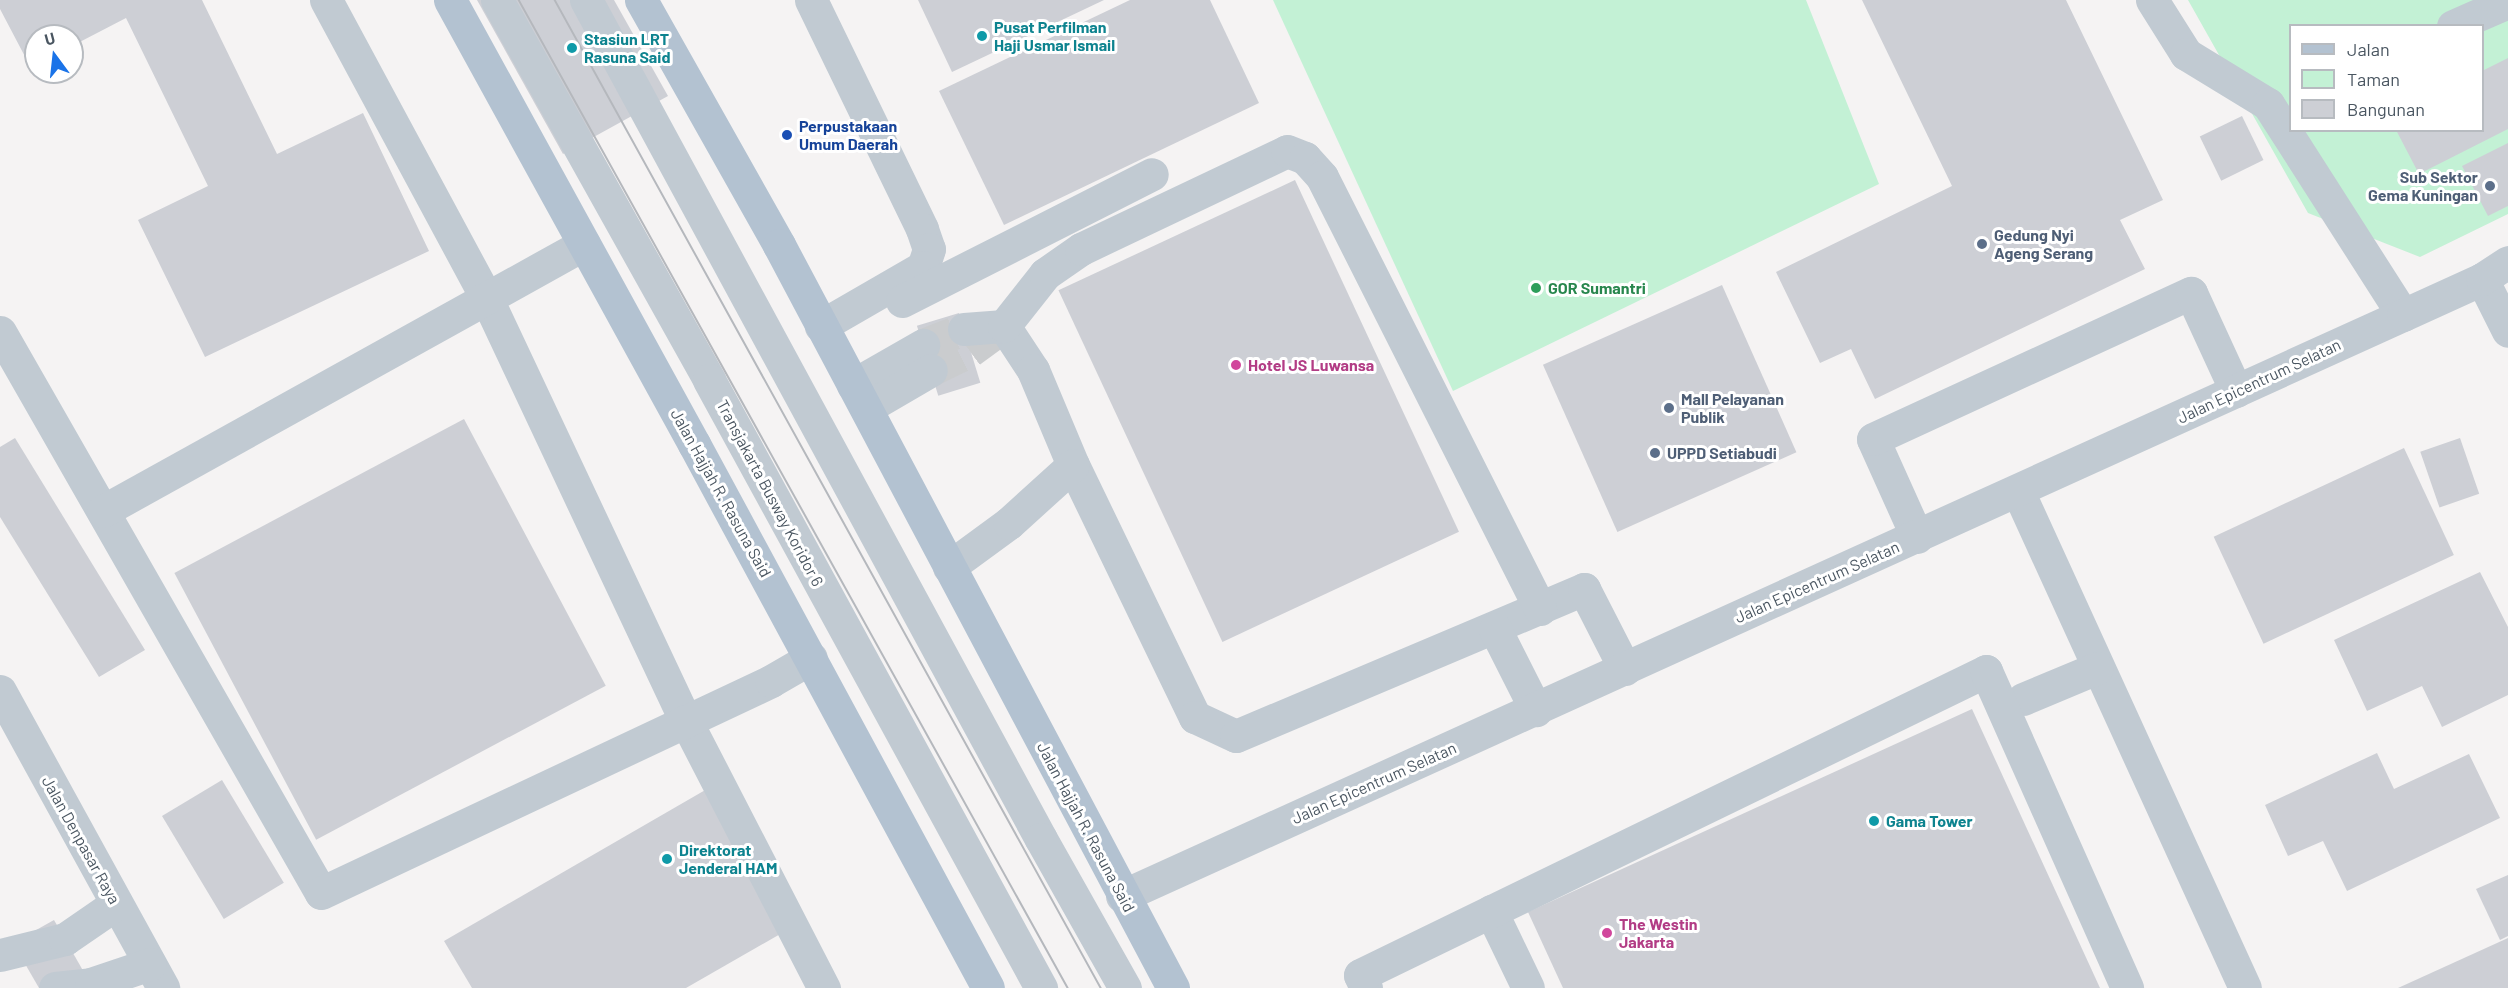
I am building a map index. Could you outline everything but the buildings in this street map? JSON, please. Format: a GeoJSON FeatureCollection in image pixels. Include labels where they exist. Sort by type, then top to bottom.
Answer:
{"type":"FeatureCollection","features":[{"type":"Feature","properties":{"kind":"main road","name":"Jalan Hajjah R. Rasuna Said"},"geometry":{"type":"LineString","coordinates":[[450,0],[811,658],[988,988]]}},
{"type":"Feature","properties":{"kind":"main road","name":"Jalan Hajjah R. Rasuna Said"},"geometry":{"type":"LineString","coordinates":[[642,0],[779,245],[1122,896],[1173,988]]}},
{"type":"Feature","properties":{"kind":"street"},"geometry":{"type":"LineString","coordinates":[[326,0],[486,299],[686,721],[824,988]]}},
{"type":"Feature","properties":{"kind":"street","name":"Transjakarta Busway Koridor 6"},"geometry":{"type":"LineString","coordinates":[[497,0],[709,380],[1041,988]]}},
{"type":"Feature","properties":{"kind":"street"},"geometry":{"type":"LineString","coordinates":[[586,0],[1030,818],[1125,988]]}},
{"type":"Feature","properties":{"kind":"street"},"geometry":{"type":"LineString","coordinates":[[811,0],[922,229],[929,249],[923,267],[826,335]]}},
{"type":"Feature","properties":{"kind":"street"},"geometry":{"type":"LineString","coordinates":[[2152,0],[2186,54],[2279,100],[2289,118]]}},
{"type":"Feature","properties":{"kind":"street"},"geometry":{"type":"LineString","coordinates":[[2458,24],[2508,2]]}},
{"type":"Feature","properties":{"kind":"street"},"geometry":{"type":"LineString","coordinates":[[2297,132],[2381,281],[2403,315]]}},
{"type":"Feature","properties":{"kind":"street"},"geometry":{"type":"LineString","coordinates":[[963,329],[1004,326],[1046,274],[1081,249],[1287,151],[1305,158],[1322,177],[1540,609]]}},
{"type":"Feature","properties":{"kind":"street"},"geometry":{"type":"LineString","coordinates":[[826,335],[1152,174]]}},
{"type":"Feature","properties":{"kind":"street"},"geometry":{"type":"LineString","coordinates":[[103,511],[584,244]]}},
{"type":"Feature","properties":{"kind":"street"},"geometry":{"type":"LineString","coordinates":[[2495,270],[2508,331]]}},
{"type":"Feature","properties":{"kind":"street","name":"Jalan Epicentrum Selatan"},"geometry":{"type":"LineString","coordinates":[[1122,896],[2236,392],[2495,270]]}},
{"type":"Feature","properties":{"kind":"street"},"geometry":{"type":"LineString","coordinates":[[1917,537],[1873,439],[2191,293],[2236,392]]}},
{"type":"Feature","properties":{"kind":"street"},"geometry":{"type":"LineString","coordinates":[[1004,326],[1033,370],[1073,465],[1195,717],[1236,736],[1496,629],[1584,589],[1625,669]]}},
{"type":"Feature","properties":{"kind":"street"},"geometry":{"type":"LineString","coordinates":[[0,332],[321,893],[771,681],[811,658]]}},
{"type":"Feature","properties":{"kind":"street"},"geometry":{"type":"LineString","coordinates":[[860,396],[927,358]]}},
{"type":"Feature","properties":{"kind":"street"},"geometry":{"type":"LineString","coordinates":[[949,567],[1009,523],[1073,465]]}},
{"type":"Feature","properties":{"kind":"street"},"geometry":{"type":"LineString","coordinates":[[2018,491],[2245,988]]}},
{"type":"Feature","properties":{"kind":"street"},"geometry":{"type":"LineString","coordinates":[[1496,629],[1536,710]]}},
{"type":"Feature","properties":{"kind":"street"},"geometry":{"type":"LineString","coordinates":[[2023,699],[2097,668]]}},
{"type":"Feature","properties":{"kind":"street"},"geometry":{"type":"LineString","coordinates":[[1366,988],[1360,975],[1986,671],[2127,988]]}},
{"type":"Feature","properties":{"kind":"street","name":"Jalan Denpasar Raya"},"geometry":{"type":"LineString","coordinates":[[0,692],[157,976]]}},
{"type":"Feature","properties":{"kind":"street"},"geometry":{"type":"LineString","coordinates":[[0,955],[65,939],[95,916],[116,904]]}},
{"type":"Feature","properties":{"kind":"street"},"geometry":{"type":"LineString","coordinates":[[1491,911],[1528,988]]}},
{"type":"Feature","properties":{"kind":"street"},"geometry":{"type":"LineString","coordinates":[[55,988],[157,976]]}},
{"type":"Feature","properties":{"kind":"green space","name":"GOR Sumantri"},"geometry":{"type":"Polygon","coordinates":[[[1273,0],[1806,0],[1879,184],[1453,391],[1273,0]]]}},
{"type":"Feature","properties":{"kind":"green space"},"geometry":{"type":"Polygon","coordinates":[[[2188,0],[2508,0],[2508,214],[2420,257],[2308,213],[2188,0]]]}},
{"type":"Feature","properties":{"kind":"tunnel"},"geometry":{"type":"LineString","coordinates":[[931,370],[970,351],[1004,326]]}},
{"type":"Feature","properties":{"kind":"tunnel"},"geometry":{"type":"LineString","coordinates":[[923,345],[964,329]]}},
{"type":"Feature","properties":{"kind":"tram line"},"geometry":{"type":"LineString","coordinates":[[519,0],[1068,988]]}},
{"type":"Feature","properties":{"kind":"tram line"},"geometry":{"type":"LineString","coordinates":[[555,0],[1101,988]]}},
{"type":"Feature","properties":{"kind":"place","name":"Pusat Perfilman Haji Usmar Ismail"},"geometry":{"type":"Point","coordinates":[982,36]}},
{"type":"Feature","properties":{"kind":"place","name":"Stasiun LRT Rasuna Said"},"geometry":{"type":"Point","coordinates":[572,48]}},
{"type":"Feature","properties":{"kind":"place","name":"Perpustakaan Umum Daerah"},"geometry":{"type":"Point","coordinates":[787,135]}},
{"type":"Feature","properties":{"kind":"place","name":"Sub Sektor Gema Kuningan"},"geometry":{"type":"Point","coordinates":[2490,186]}},
{"type":"Feature","properties":{"kind":"place","name":"Gedung Nyi Ageng Serang"},"geometry":{"type":"Point","coordinates":[1982,244]}},
{"type":"Feature","properties":{"kind":"place","name":"GOR Sumantri"},"geometry":{"type":"Point","coordinates":[1536,288]}},
{"type":"Feature","properties":{"kind":"place","name":"Hotel JS Luwansa"},"geometry":{"type":"Point","coordinates":[1236,365]}},
{"type":"Feature","properties":{"kind":"place","name":"Mall Pelayanan Publik"},"geometry":{"type":"Point","coordinates":[1669,408]}},
{"type":"Feature","properties":{"kind":"place","name":"UPPD Setiabudi"},"geometry":{"type":"Point","coordinates":[1655,453]}},
{"type":"Feature","properties":{"kind":"place","name":"Gama Tower"},"geometry":{"type":"Point","coordinates":[1874,821]}},
{"type":"Feature","properties":{"kind":"place","name":"Direktorat Jenderal HAM"},"geometry":{"type":"Point","coordinates":[667,859]}},
{"type":"Feature","properties":{"kind":"place","name":"The Westin Jakarta"},"geometry":{"type":"Point","coordinates":[1607,933]}}]}
